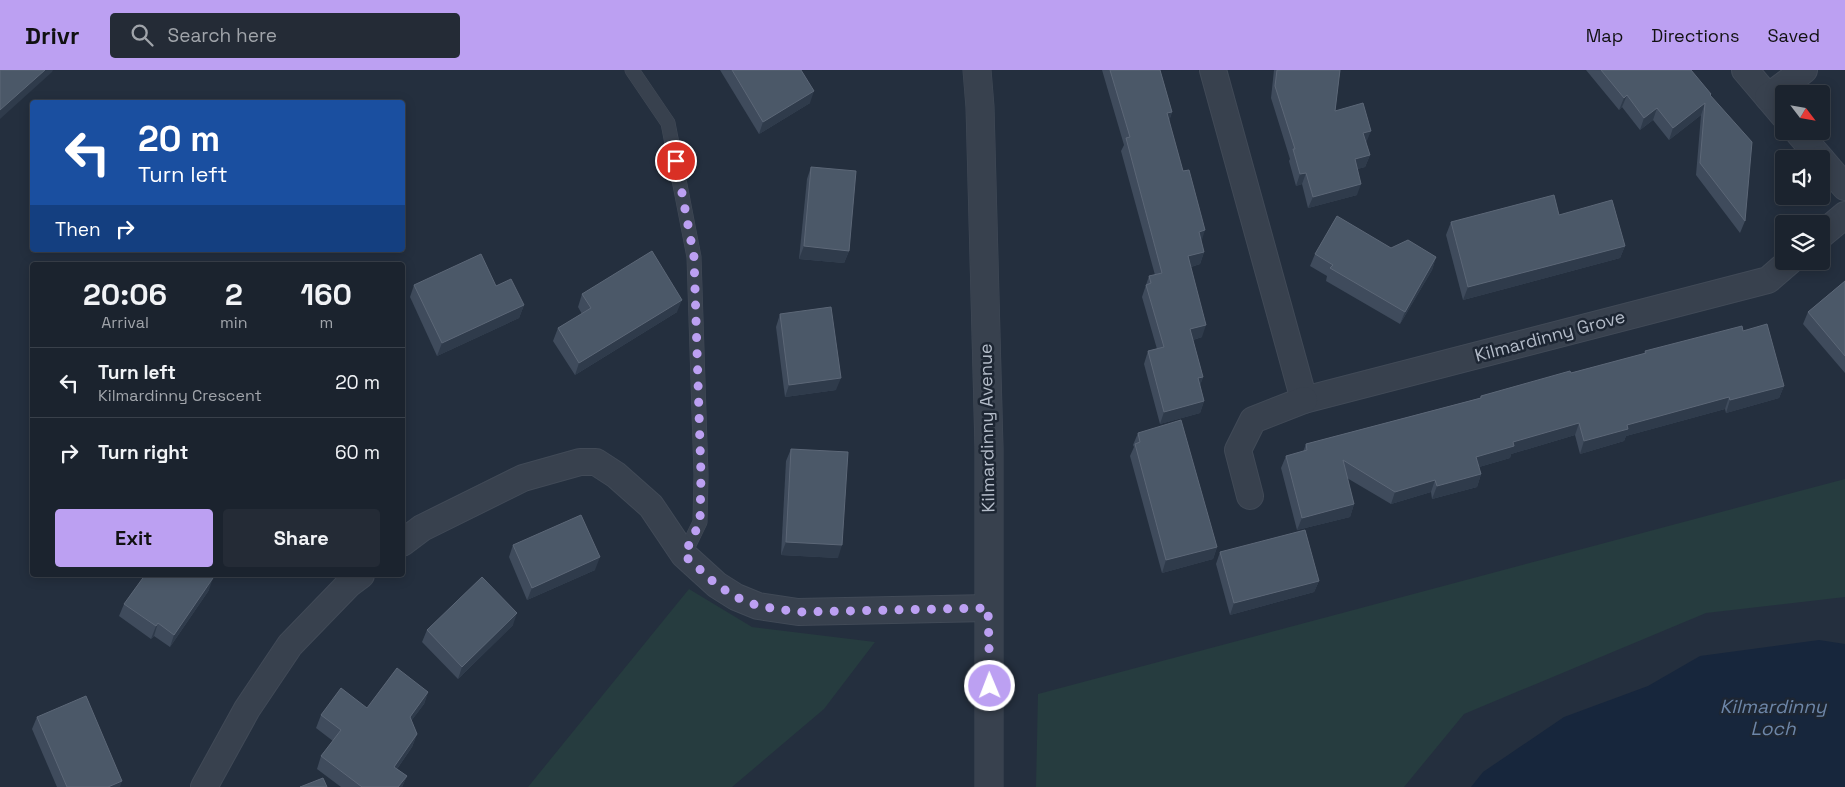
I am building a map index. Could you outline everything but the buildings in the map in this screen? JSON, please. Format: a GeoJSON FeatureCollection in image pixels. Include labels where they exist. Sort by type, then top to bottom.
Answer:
{"type":"FeatureCollection","features":[{"type":"Feature","properties":{"kind":"street","name":"Kilmardinny Avenue"},"geometry":{"type":"LineString","coordinates":[[977,70],[980,107],[989,448],[989,787]]}},
{"type":"Feature","properties":{"kind":"street"},"geometry":{"type":"LineString","coordinates":[[1213,70],[1304,400]]}},
{"type":"Feature","properties":{"kind":"street"},"geometry":{"type":"LineString","coordinates":[[1745,70],[1775,105]]}},
{"type":"Feature","properties":{"kind":"street"},"geometry":{"type":"LineString","coordinates":[[1792,85],[1804,70]]}},
{"type":"Feature","properties":{"kind":"street"},"geometry":{"type":"LineString","coordinates":[[1805,140],[1813,150]]}},
{"type":"Feature","properties":{"kind":"street"},"geometry":{"type":"LineString","coordinates":[[1830,170],[1845,187]]}},
{"type":"Feature","properties":{"kind":"street"},"geometry":{"type":"LineString","coordinates":[[1830,228],[1845,215]]}},
{"type":"Feature","properties":{"kind":"street","name":"Kilmardinny Grove"},"geometry":{"type":"LineString","coordinates":[[1250,496],[1238,450],[1253,420],[1304,400],[1768,280],[1780,270]]}},
{"type":"Feature","properties":{"kind":"street"},"geometry":{"type":"LineString","coordinates":[[405,541],[422,528],[523,478],[580,462],[596,462],[616,475],[651,506],[684,555],[717,585],[736,597],[758,606],[798,612],[988,608]]}},
{"type":"Feature","properties":{"kind":"street"},"geometry":{"type":"LineString","coordinates":[[204,787],[247,709],[290,645],[349,584],[358,577]]}},
{"type":"Feature","properties":{"kind":"lane"},"geometry":{"type":"LineString","coordinates":[[632,70],[668,123],[694,257],[701,475],[700,522],[684,555]]}},
{"type":"Feature","properties":{"kind":"green space"},"geometry":{"type":"Polygon","coordinates":[[[1845,479],[1845,597],[1706,613],[1464,714],[1404,787],[1036,787],[1038,694],[1845,479]]]}},
{"type":"Feature","properties":{"kind":"green space"},"geometry":{"type":"Polygon","coordinates":[[[689,589],[752,627],[875,642],[824,709],[732,787],[528,787],[689,589]]]}},
{"type":"Feature","properties":{"kind":"water","name":"Kilmardinny Loch"},"geometry":{"type":"Polygon","coordinates":[[[1819,640],[1845,644],[1845,787],[1471,787],[1483,772],[1564,717],[1648,686],[1700,656],[1819,640]]]}},
{"type":"Feature","properties":{"kind":"route"},"geometry":{"type":"LineString","coordinates":[[676,161],[694,257],[701,475],[700,522],[684,555],[717,585],[736,597],[758,606],[798,612],[988,608],[990,686]]}}]}
